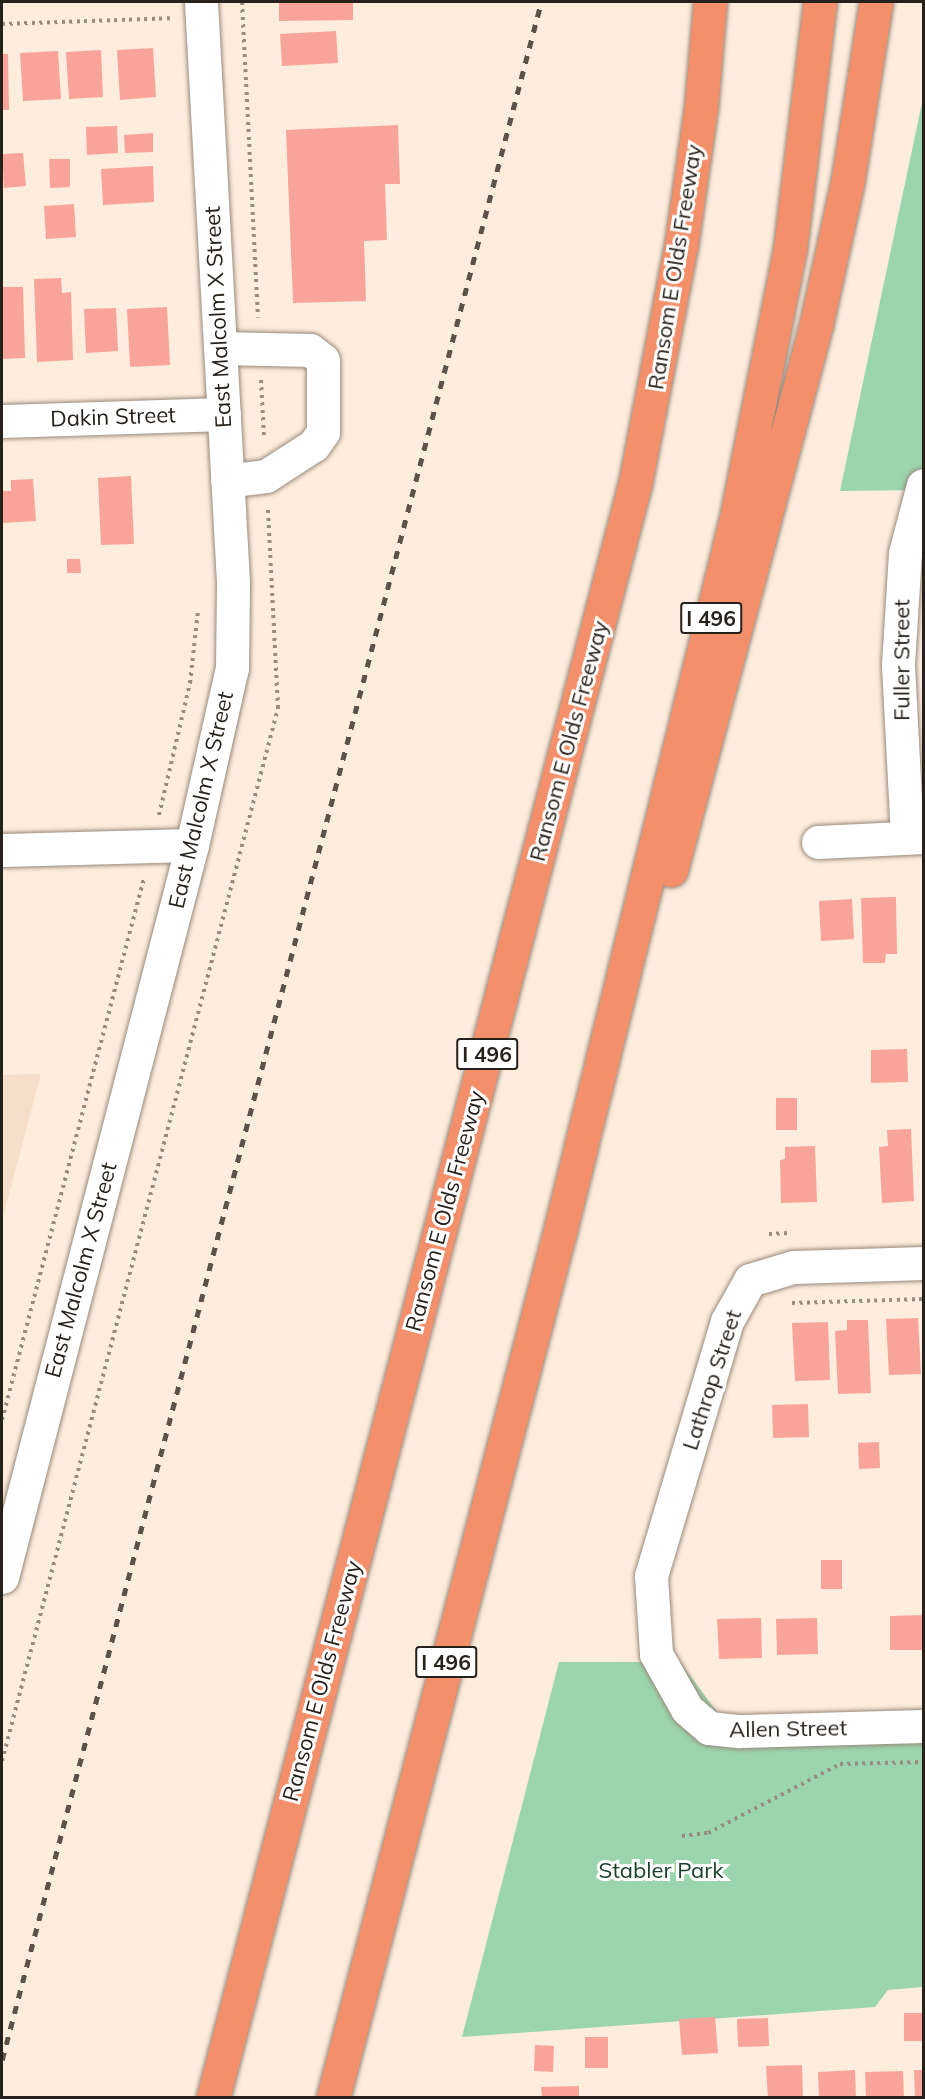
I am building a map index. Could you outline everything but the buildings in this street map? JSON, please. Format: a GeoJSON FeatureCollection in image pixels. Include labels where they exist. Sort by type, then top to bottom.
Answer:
{"type":"FeatureCollection","features":[{"type":"Feature","properties":{"kind":"highway","name":"Ransom E Olds Freeway"},"geometry":{"type":"LineString","coordinates":[[213,2097],[635,484],[683,236],[710,2]]}},
{"type":"Feature","properties":{"kind":"highway","name":"I 496"},"geometry":{"type":"LineString","coordinates":[[333,2097],[561,1227],[755,429],[801,182],[820,2]]}},
{"type":"Feature","properties":{"kind":"highway"},"geometry":{"type":"LineString","coordinates":[[561,1227],[660,911],[798,398],[842,214],[876,2]]}},
{"type":"Feature","properties":{"kind":"street","name":"East Malcolm X Street"},"geometry":{"type":"LineString","coordinates":[[2,1577],[192,845],[232,668],[233,582],[220,348],[187,6]]}},
{"type":"Feature","properties":{"kind":"street"},"geometry":{"type":"LineString","coordinates":[[220,348],[310,350],[323,360],[323,432],[314,446],[266,476],[226,481]]}},
{"type":"Feature","properties":{"kind":"street","name":"Dakin Street"},"geometry":{"type":"LineString","coordinates":[[2,421],[224,414]]}},
{"type":"Feature","properties":{"kind":"street","name":"Fuller Street"},"geometry":{"type":"LineString","coordinates":[[915,837],[898,664],[905,553],[923,485]]}},
{"type":"Feature","properties":{"kind":"street"},"geometry":{"type":"LineString","coordinates":[[818,842],[915,837]]}},
{"type":"Feature","properties":{"kind":"street"},"geometry":{"type":"LineString","coordinates":[[2,850],[192,845]]}},
{"type":"Feature","properties":{"kind":"street","name":"Lathrop Street"},"geometry":{"type":"LineString","coordinates":[[656,1654],[651,1576],[727,1321],[750,1280],[793,1267],[924,1263]]}},
{"type":"Feature","properties":{"kind":"street","name":"Allen Street"},"geometry":{"type":"LineString","coordinates":[[656,1654],[687,1709],[709,1728],[740,1731],[924,1726]]}},
{"type":"Feature","properties":{"kind":"path"},"geometry":{"type":"LineString","coordinates":[[2,24],[174,18],[187,6]]}},
{"type":"Feature","properties":{"kind":"path"},"geometry":{"type":"LineString","coordinates":[[2,1420],[152,846],[190,683],[199,603]]}},
{"type":"Feature","properties":{"kind":"path"},"geometry":{"type":"LineString","coordinates":[[784,1303],[924,1299]]}},
{"type":"Feature","properties":{"kind":"path"},"geometry":{"type":"LineString","coordinates":[[682,1836],[708,1833],[840,1764],[924,1762]]}},
{"type":"Feature","properties":{"kind":"shaded area"},"geometry":{"type":"Polygon","coordinates":[[[41,1074],[2,1221],[2,1075],[41,1074]]]}},
{"type":"Feature","properties":{"kind":"green space"},"geometry":{"type":"Polygon","coordinates":[[[923,98],[923,490],[840,491],[923,98]]]}},
{"type":"Feature","properties":{"kind":"green space","name":"Stabler Park"},"geometry":{"type":"Polygon","coordinates":[[[559,1662],[680,1662],[737,1739],[923,1738],[923,1987],[888,1990],[875,2007],[462,2037],[559,1662]]]}},
{"type":"Feature","properties":{"kind":"railway"},"geometry":{"type":"LineString","coordinates":[[2,2060],[541,2]]}}]}
